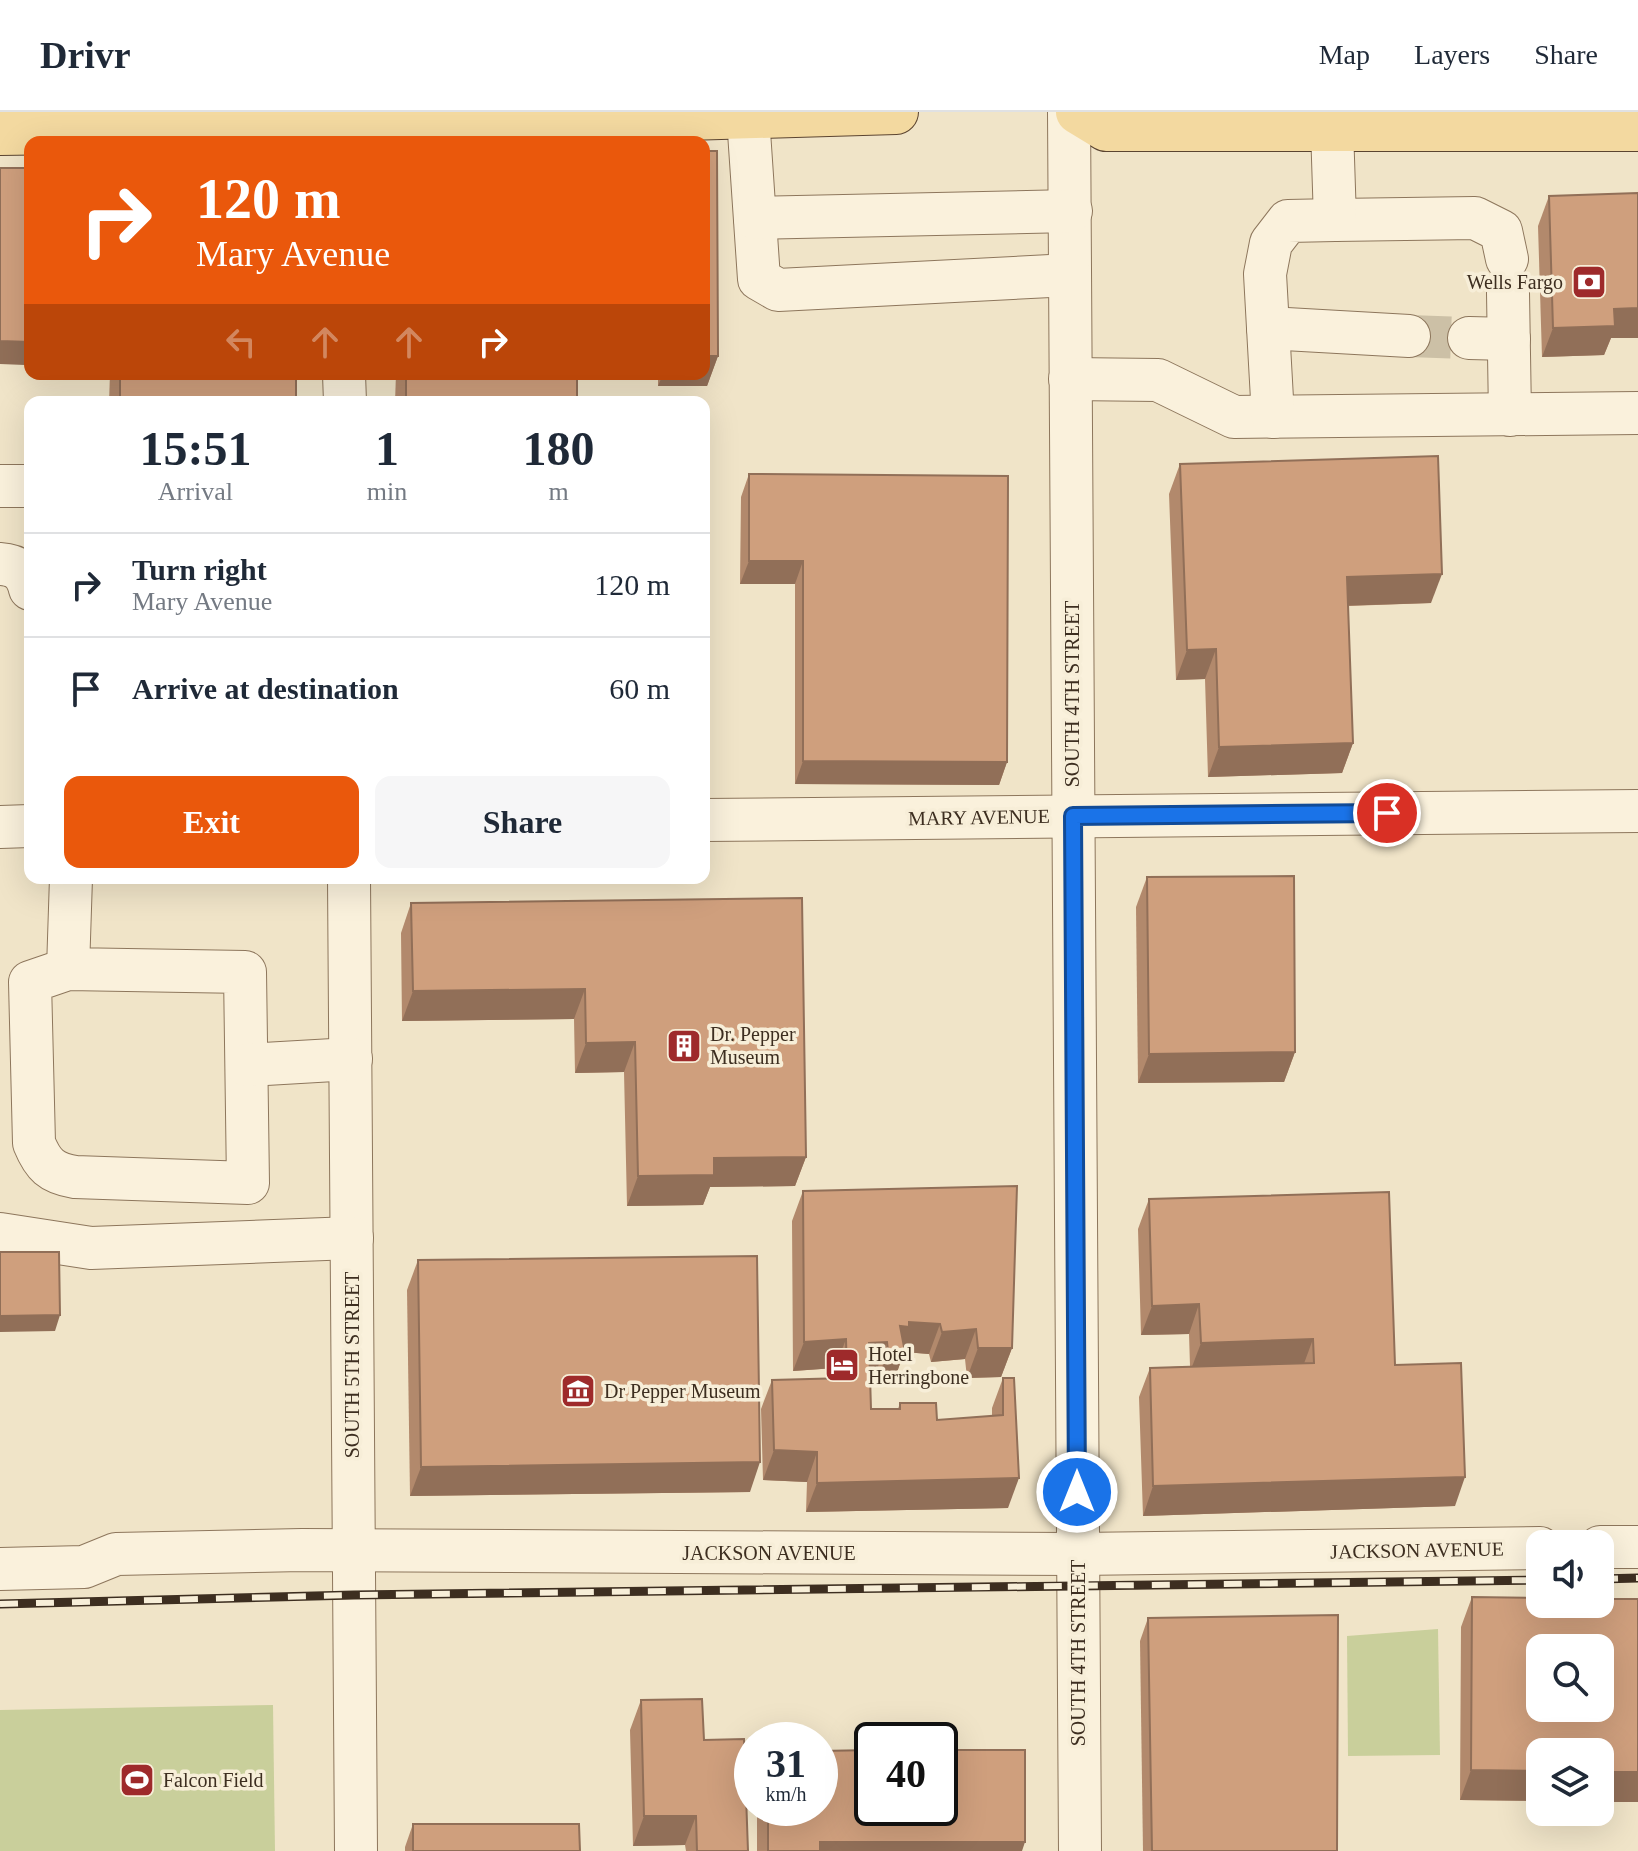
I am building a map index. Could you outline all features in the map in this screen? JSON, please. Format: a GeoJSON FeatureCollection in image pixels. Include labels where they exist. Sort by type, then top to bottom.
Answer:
{"type":"FeatureCollection","features":[{"type":"Feature","properties":{"kind":"main road"},"geometry":{"type":"LineString","coordinates":[[0,133],[896,112]]}},
{"type":"Feature","properties":{"kind":"main road"},"geometry":{"type":"LineString","coordinates":[[1078,112],[1106,129],[1332,128],[1446,120],[1638,129]]}},
{"type":"Feature","properties":{"kind":"street","name":"SOUTH 4TH STREET"},"geometry":{"type":"LineString","coordinates":[[1069,112],[1080,1851]]}},
{"type":"Feature","properties":{"kind":"street"},"geometry":{"type":"LineString","coordinates":[[748,117],[759,279],[778,290],[1070,275]]}},
{"type":"Feature","properties":{"kind":"street"},"geometry":{"type":"LineString","coordinates":[[1332,128],[1335,220]]}},
{"type":"Feature","properties":{"kind":"street"},"geometry":{"type":"LineString","coordinates":[[755,218],[1071,211]]}},
{"type":"Feature","properties":{"kind":"street"},"geometry":{"type":"LineString","coordinates":[[985,214],[986,279]]}},
{"type":"Feature","properties":{"kind":"street"},"geometry":{"type":"LineString","coordinates":[[1273,417],[1265,274],[1271,243],[1288,221],[1475,218],[1501,231],[1508,276],[1489,338],[1510,415]]}},
{"type":"Feature","properties":{"kind":"street"},"geometry":{"type":"LineString","coordinates":[[1268,328],[1409,336]]}},
{"type":"Feature","properties":{"kind":"street"},"geometry":{"type":"LineString","coordinates":[[1070,379],[1158,380],[1234,417],[1638,413]]}},
{"type":"Feature","properties":{"kind":"street"},"geometry":{"type":"LineString","coordinates":[[0,486],[24,486]]}},
{"type":"Feature","properties":{"kind":"street"},"geometry":{"type":"LineString","coordinates":[[0,564],[14,564],[24,576]]}},
{"type":"Feature","properties":{"kind":"street","name":"MARY AVENUE"},"geometry":{"type":"LineString","coordinates":[[710,820],[1638,811]]}},
{"type":"Feature","properties":{"kind":"street"},"geometry":{"type":"LineString","coordinates":[[0,827],[24,826]]}},
{"type":"Feature","properties":{"kind":"street"},"geometry":{"type":"LineString","coordinates":[[68,969],[71,884]]}},
{"type":"Feature","properties":{"kind":"street","name":"SOUTH 5TH STREET"},"geometry":{"type":"LineString","coordinates":[[349,884],[356,1851]]}},
{"type":"Feature","properties":{"kind":"street"},"geometry":{"type":"LineString","coordinates":[[68,969],[245,972],[247,1065],[248,1183],[55,1174],[41,1161],[34,1143],[30,982],[68,969]]}},
{"type":"Feature","properties":{"kind":"street"},"geometry":{"type":"LineString","coordinates":[[247,1065],[351,1059]]}},
{"type":"Feature","properties":{"kind":"street"},"geometry":{"type":"LineString","coordinates":[[0,1234],[91,1248],[352,1238]]}},
{"type":"Feature","properties":{"kind":"street"},"geometry":{"type":"LineString","coordinates":[[1614,1547],[1638,1547]]}},
{"type":"Feature","properties":{"kind":"street","name":"JACKSON AVENUE"},"geometry":{"type":"LineString","coordinates":[[0,1569],[84,1567],[116,1554],[353,1550],[1078,1554],[1526,1548]]}},
{"type":"Feature","properties":{"kind":"green space"},"geometry":{"type":"Polygon","coordinates":[[[1438,1629],[1440,1755],[1348,1756],[1347,1636],[1438,1629]]]}},
{"type":"Feature","properties":{"kind":"green space","name":"Falcon Field"},"geometry":{"type":"Polygon","coordinates":[[[273,1705],[275,1851],[0,1851],[0,1710],[273,1705]]]}},
{"type":"Feature","properties":{"kind":"building"},"geometry":{"type":"Polygon","coordinates":[[[710,151],[717,151],[718,356],[710,356],[710,151]]]}},
{"type":"Feature","properties":{"kind":"building"},"geometry":{"type":"Polygon","coordinates":[[[0,168],[24,168],[24,342],[0,341],[0,168]]]}},
{"type":"Feature","properties":{"kind":"building","name":"Wells Fargo"},"geometry":{"type":"Polygon","coordinates":[[[1638,193],[1638,308],[1614,309],[1615,326],[1553,328],[1549,196],[1638,193]]]}},
{"type":"Feature","properties":{"kind":"building"},"geometry":{"type":"Polygon","coordinates":[[[120,380],[296,380],[296,396],[120,396],[120,380]]]}},
{"type":"Feature","properties":{"kind":"building"},"geometry":{"type":"Polygon","coordinates":[[[406,380],[577,380],[577,396],[406,396],[406,380]]]}},
{"type":"Feature","properties":{"kind":"building"},"geometry":{"type":"Polygon","coordinates":[[[1438,456],[1442,574],[1347,577],[1353,743],[1219,747],[1216,649],[1187,650],[1180,464],[1438,456]]]}},
{"type":"Feature","properties":{"kind":"building"},"geometry":{"type":"Polygon","coordinates":[[[749,474],[1008,476],[1007,762],[803,761],[803,561],[749,561],[749,474]]]}},
{"type":"Feature","properties":{"kind":"building"},"geometry":{"type":"Polygon","coordinates":[[[1294,876],[1295,1052],[1149,1054],[1147,877],[1294,876]]]}},
{"type":"Feature","properties":{"kind":"building","name":"Dr. Pepper Museum"},"geometry":{"type":"Polygon","coordinates":[[[802,898],[806,1157],[714,1158],[714,1175],[638,1176],[635,1042],[586,1043],[585,989],[413,991],[411,903],[802,898]]]}},
{"type":"Feature","properties":{"kind":"building","name":"Hotel Herringbone"},"geometry":{"type":"Polygon","coordinates":[[[1017,1186],[1012,1348],[978,1348],[976,1329],[942,1332],[940,1324],[909,1322],[909,1327],[900,1326],[905,1352],[888,1351],[887,1342],[869,1343],[871,1409],[900,1409],[900,1403],[936,1403],[937,1420],[1003,1415],[1003,1378],[1014,1378],[1019,1478],[817,1483],[817,1452],[774,1450],[772,1380],[847,1378],[846,1339],[804,1342],[803,1191],[1017,1186]]]}},
{"type":"Feature","properties":{"kind":"building"},"geometry":{"type":"Polygon","coordinates":[[[1389,1192],[1395,1365],[1461,1363],[1465,1477],[1153,1486],[1150,1368],[1314,1363],[1313,1339],[1201,1343],[1199,1304],[1152,1306],[1149,1199],[1389,1192]]]}},
{"type":"Feature","properties":{"kind":"building"},"geometry":{"type":"Polygon","coordinates":[[[0,1252],[59,1252],[60,1315],[0,1316],[0,1252]]]}},
{"type":"Feature","properties":{"kind":"building","name":"Dr Pepper Museum"},"geometry":{"type":"Polygon","coordinates":[[[757,1256],[760,1462],[421,1467],[418,1260],[757,1256]]]}},
{"type":"Feature","properties":{"kind":"building"},"geometry":{"type":"Polygon","coordinates":[[[1472,1597],[1526,1598],[1526,1618],[1614,1618],[1614,1599],[1638,1599],[1638,1772],[1614,1772],[1614,1738],[1526,1738],[1526,1771],[1471,1770],[1472,1597]]]}},
{"type":"Feature","properties":{"kind":"building"},"geometry":{"type":"Polygon","coordinates":[[[1338,1615],[1337,1851],[1152,1851],[1148,1618],[1338,1615]]]}},
{"type":"Feature","properties":{"kind":"building"},"geometry":{"type":"Polygon","coordinates":[[[702,1699],[704,1740],[734,1739],[734,1826],[747,1826],[748,1851],[697,1851],[696,1816],[644,1816],[641,1700],[702,1699]]]}},
{"type":"Feature","properties":{"kind":"building"},"geometry":{"type":"Polygon","coordinates":[[[854,1750],[854,1826],[958,1826],[958,1750],[1025,1750],[1025,1842],[820,1842],[820,1851],[768,1851],[768,1826],[838,1826],[838,1751],[854,1750]]]}},
{"type":"Feature","properties":{"kind":"building"},"geometry":{"type":"Polygon","coordinates":[[[413,1824],[579,1824],[580,1851],[413,1851],[413,1824]]]}},
{"type":"Feature","properties":{"kind":"tunnel"},"geometry":{"type":"LineString","coordinates":[[1409,336],[1469,338]]}},
{"type":"Feature","properties":{"kind":"railway"},"geometry":{"type":"LineString","coordinates":[[1614,1579],[1638,1578]]}},
{"type":"Feature","properties":{"kind":"railway"},"geometry":{"type":"LineString","coordinates":[[0,1604],[354,1595],[1526,1580]]}},
{"type":"Feature","properties":{"kind":"place","name":"Wells Fargo"},"geometry":{"type":"Point","coordinates":[1589,282]}},
{"type":"Feature","properties":{"kind":"place","name":"Dr. Pepper Museum"},"geometry":{"type":"Point","coordinates":[684,1046]}},
{"type":"Feature","properties":{"kind":"place","name":"Hotel Herringbone"},"geometry":{"type":"Point","coordinates":[842,1365]}},
{"type":"Feature","properties":{"kind":"place","name":"Dr Pepper Museum"},"geometry":{"type":"Point","coordinates":[578,1391]}},
{"type":"Feature","properties":{"kind":"place","name":"Falcon Field"},"geometry":{"type":"Point","coordinates":[137,1780]}},
{"type":"Feature","properties":{"kind":"route"},"geometry":{"type":"LineString","coordinates":[[1077,1492],[1073,816],[1387,813]]}}]}
